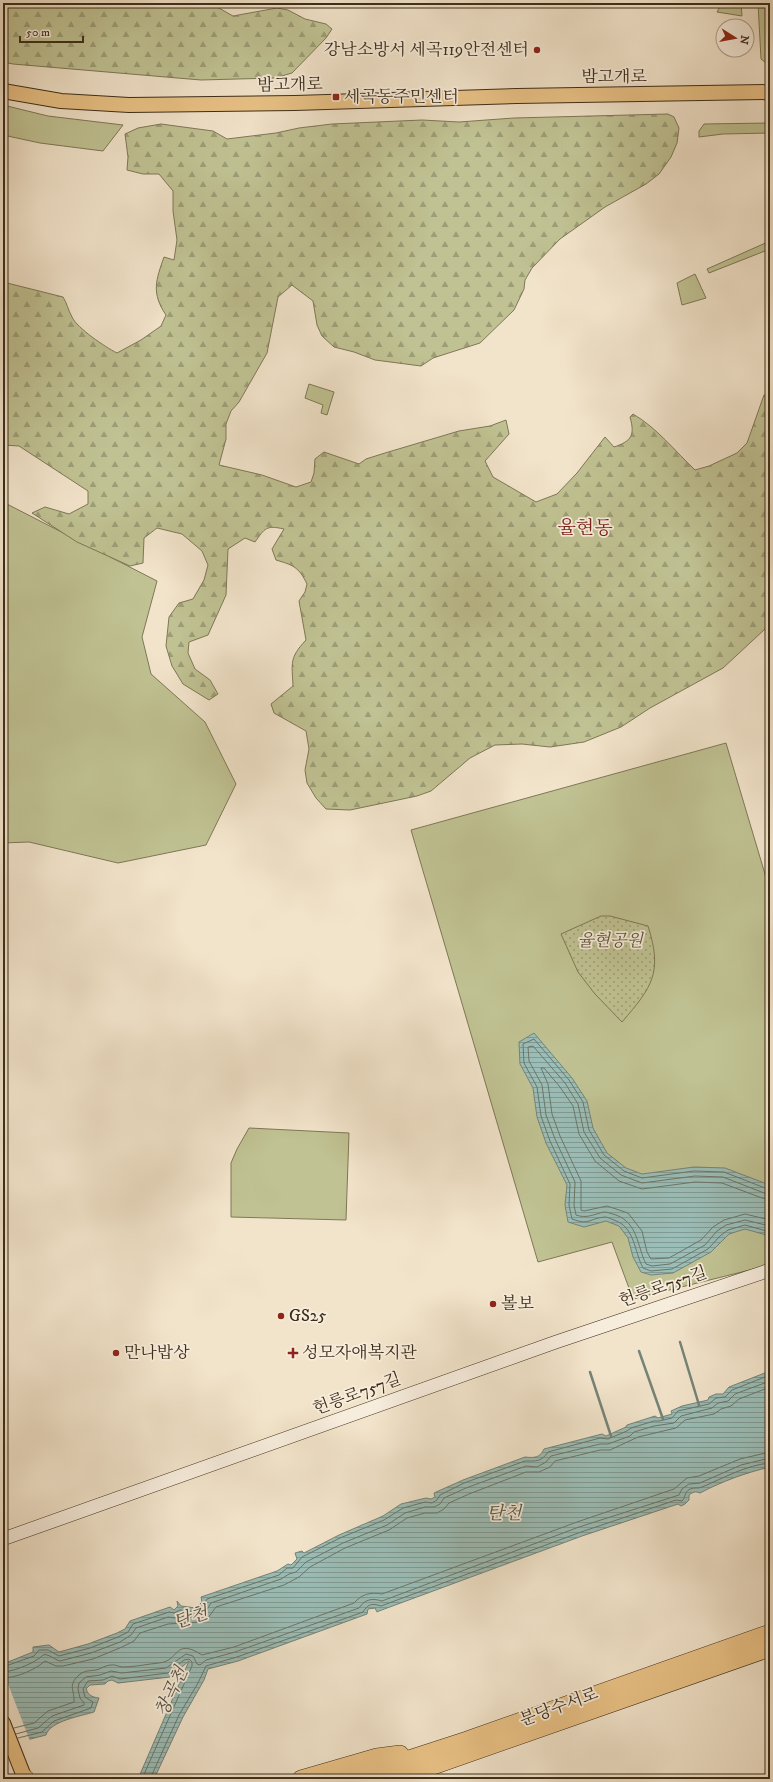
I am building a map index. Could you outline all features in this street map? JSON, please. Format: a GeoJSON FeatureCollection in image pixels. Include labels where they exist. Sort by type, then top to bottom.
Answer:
{"type":"FeatureCollection","features":[{"type":"Feature","properties":{"kind":"highway","name":"분당수서로"},"geometry":{"type":"LineString","coordinates":[[396,1779],[469,1747],[770,1632]]}},
{"type":"Feature","properties":{"kind":"highway","name":"분당수서로"},"geometry":{"type":"LineString","coordinates":[[347,1779],[469,1747],[770,1648]]}},
{"type":"Feature","properties":{"kind":"highway"},"geometry":{"type":"LineString","coordinates":[[304,1778],[377,1757],[469,1747]]}},
{"type":"Feature","properties":{"kind":"highway"},"geometry":{"type":"LineString","coordinates":[[416,1779],[469,1747]]}},
{"type":"Feature","properties":{"kind":"main road","name":"밤고개로"},"geometry":{"type":"LineString","coordinates":[[3,91],[61,101],[129,105],[295,103],[517,96],[770,92]]}},
{"type":"Feature","properties":{"kind":"main road","name":"헌릉로757길"},"geometry":{"type":"LineString","coordinates":[[3,1540],[548,1345],[770,1270]]}},
{"type":"Feature","properties":{"kind":"main road"},"geometry":{"type":"LineString","coordinates":[[3,1723],[25,1778]]}},
{"type":"Feature","properties":{"kind":"green space"},"geometry":{"type":"Polygon","coordinates":[[[3,3],[210,3],[233,16],[277,8],[288,10],[305,19],[326,24],[332,29],[326,38],[292,73],[275,78],[201,80],[3,62],[3,3]]]}},
{"type":"Feature","properties":{"kind":"green space"},"geometry":{"type":"Polygon","coordinates":[[[722,3],[741,3],[742,16],[717,12],[722,3]]]}},
{"type":"Feature","properties":{"kind":"green space"},"geometry":{"type":"Polygon","coordinates":[[[758,3],[770,3],[770,66],[761,59],[758,3]]]}},
{"type":"Feature","properties":{"kind":"green space"},"geometry":{"type":"Polygon","coordinates":[[[3,105],[48,116],[123,125],[103,151],[40,143],[3,135],[3,105]]]}},
{"type":"Feature","properties":{"kind":"green space"},"geometry":{"type":"Polygon","coordinates":[[[668,114],[674,117],[679,128],[677,143],[671,157],[659,174],[646,184],[605,207],[560,239],[532,268],[525,280],[524,289],[514,310],[480,343],[433,358],[421,366],[375,360],[354,352],[334,347],[322,336],[317,325],[313,301],[292,285],[278,297],[267,353],[239,402],[231,411],[226,424],[226,439],[219,465],[262,475],[296,487],[311,482],[314,473],[315,459],[324,452],[359,464],[366,459],[385,453],[459,431],[490,426],[506,420],[509,434],[485,461],[493,477],[536,502],[557,494],[577,473],[605,437],[614,447],[628,440],[632,433],[630,417],[633,414],[658,433],[695,470],[709,466],[737,453],[747,443],[764,395],[770,396],[770,622],[765,629],[723,668],[650,708],[621,727],[584,742],[550,747],[522,744],[495,745],[470,758],[431,791],[417,796],[350,810],[326,809],[316,798],[307,783],[305,770],[309,749],[306,731],[274,713],[271,704],[293,686],[292,666],[294,656],[306,640],[299,601],[305,592],[307,584],[298,570],[287,563],[276,560],[272,549],[284,529],[273,527],[266,529],[255,542],[245,538],[228,549],[226,595],[208,635],[189,642],[188,653],[195,669],[210,680],[218,694],[209,700],[183,684],[172,666],[166,646],[169,617],[179,603],[193,599],[204,580],[208,565],[202,551],[182,534],[157,528],[144,538],[143,563],[130,566],[77,542],[32,513],[45,507],[69,514],[88,504],[88,491],[19,446],[3,445],[3,282],[63,297],[72,317],[79,326],[99,342],[117,353],[141,340],[161,326],[166,315],[158,300],[156,286],[164,257],[174,260],[177,240],[173,211],[173,191],[159,174],[143,174],[127,170],[128,157],[125,134],[138,128],[161,124],[213,131],[227,139],[332,124],[422,120],[459,122],[514,118],[668,114]]]}},
{"type":"Feature","properties":{"kind":"green space"},"geometry":{"type":"Polygon","coordinates":[[[770,123],[770,133],[723,134],[699,137],[699,131],[704,124],[770,123]]]}},
{"type":"Feature","properties":{"kind":"green space"},"geometry":{"type":"Polygon","coordinates":[[[770,241],[770,249],[709,273],[707,269],[770,241]]]}},
{"type":"Feature","properties":{"kind":"green space"},"geometry":{"type":"Polygon","coordinates":[[[695,274],[706,298],[682,305],[677,283],[695,274]]]}},
{"type":"Feature","properties":{"kind":"green space"},"geometry":{"type":"Polygon","coordinates":[[[309,384],[334,392],[327,415],[321,413],[323,405],[305,398],[309,384]]]}},
{"type":"Feature","properties":{"kind":"green space"},"geometry":{"type":"Polygon","coordinates":[[[3,502],[157,581],[142,637],[151,674],[205,722],[236,784],[206,845],[118,863],[29,842],[3,843],[3,502]]]}},
{"type":"Feature","properties":{"kind":"green space","name":"율현공원"},"geometry":{"type":"Polygon","coordinates":[[[726,743],[770,891],[770,1265],[633,1299],[612,1242],[538,1262],[411,830],[726,743]]]}},
{"type":"Feature","properties":{"kind":"green space"},"geometry":{"type":"Polygon","coordinates":[[[601,916],[610,916],[648,926],[652,942],[654,968],[652,978],[641,999],[622,1022],[595,994],[578,972],[561,934],[601,916]]]}},
{"type":"Feature","properties":{"kind":"green space"},"geometry":{"type":"Polygon","coordinates":[[[249,1128],[349,1133],[346,1220],[231,1217],[231,1163],[249,1128]]]}},
{"type":"Feature","properties":{"kind":"water"},"geometry":{"type":"Polygon","coordinates":[[[534,1033],[572,1078],[587,1101],[593,1128],[607,1153],[626,1168],[642,1174],[694,1167],[725,1168],[770,1184],[770,1236],[745,1229],[729,1234],[711,1252],[673,1273],[651,1275],[641,1272],[633,1257],[628,1238],[619,1226],[606,1221],[584,1227],[568,1222],[565,1205],[567,1185],[546,1143],[537,1117],[533,1088],[520,1064],[519,1042],[534,1033]]]}},
{"type":"Feature","properties":{"kind":"water","name":"탄천"},"geometry":{"type":"Polygon","coordinates":[[[770,1371],[770,1467],[734,1478],[700,1493],[693,1493],[689,1495],[689,1500],[681,1506],[678,1504],[582,1536],[377,1612],[375,1608],[368,1609],[367,1614],[238,1661],[208,1669],[204,1680],[183,1717],[154,1779],[138,1779],[189,1661],[170,1677],[118,1683],[112,1680],[105,1684],[90,1685],[86,1689],[88,1693],[93,1697],[99,1698],[94,1712],[74,1717],[53,1726],[46,1735],[3,1746],[3,1664],[33,1652],[33,1647],[49,1645],[59,1652],[88,1644],[125,1629],[130,1621],[170,1607],[174,1610],[178,1606],[177,1601],[181,1606],[196,1608],[202,1602],[201,1597],[277,1571],[288,1564],[291,1565],[297,1559],[295,1553],[302,1551],[304,1553],[339,1535],[383,1516],[401,1504],[426,1498],[431,1499],[435,1497],[434,1493],[463,1480],[525,1457],[536,1457],[541,1454],[544,1449],[602,1434],[606,1436],[626,1427],[627,1425],[655,1416],[658,1418],[672,1414],[671,1411],[682,1406],[708,1400],[709,1397],[716,1394],[723,1394],[729,1387],[770,1371]]]}},
{"type":"Feature","properties":{"kind":"pier"},"geometry":{"type":"Polygon","coordinates":[[[3,1671],[30,1741],[3,1748],[3,1671]]]}},
{"type":"Feature","properties":{"kind":"waterway"},"geometry":{"type":"LineString","coordinates":[[680,1342],[699,1405]]}},
{"type":"Feature","properties":{"kind":"waterway"},"geometry":{"type":"LineString","coordinates":[[639,1351],[663,1419]]}},
{"type":"Feature","properties":{"kind":"waterway"},"geometry":{"type":"LineString","coordinates":[[590,1372],[611,1436]]}},
{"type":"Feature","properties":{"kind":"place","name":"강남소방서 세곡119안전센터"},"geometry":{"type":"Point","coordinates":[537,50]}},
{"type":"Feature","properties":{"kind":"place","name":"세곡동주민센터"},"geometry":{"type":"Point","coordinates":[336,97]}},
{"type":"Feature","properties":{"kind":"place","name":"볼보"},"geometry":{"type":"Point","coordinates":[493,1304]}},
{"type":"Feature","properties":{"kind":"place","name":"GS25"},"geometry":{"type":"Point","coordinates":[281,1316]}},
{"type":"Feature","properties":{"kind":"place","name":"만나밥상"},"geometry":{"type":"Point","coordinates":[116,1353]}},
{"type":"Feature","properties":{"kind":"place","name":"성모자애복지관"},"geometry":{"type":"Point","coordinates":[293,1353]}},
{"type":"Feature","properties":{"kind":"district","name":"율현동"},"geometry":{"type":"Point","coordinates":[585,528]}},
{"type":"Feature","properties":{"kind":"water label","name":"창곡천"},"geometry":{"type":"Point","coordinates":[172,1692]}}]}
